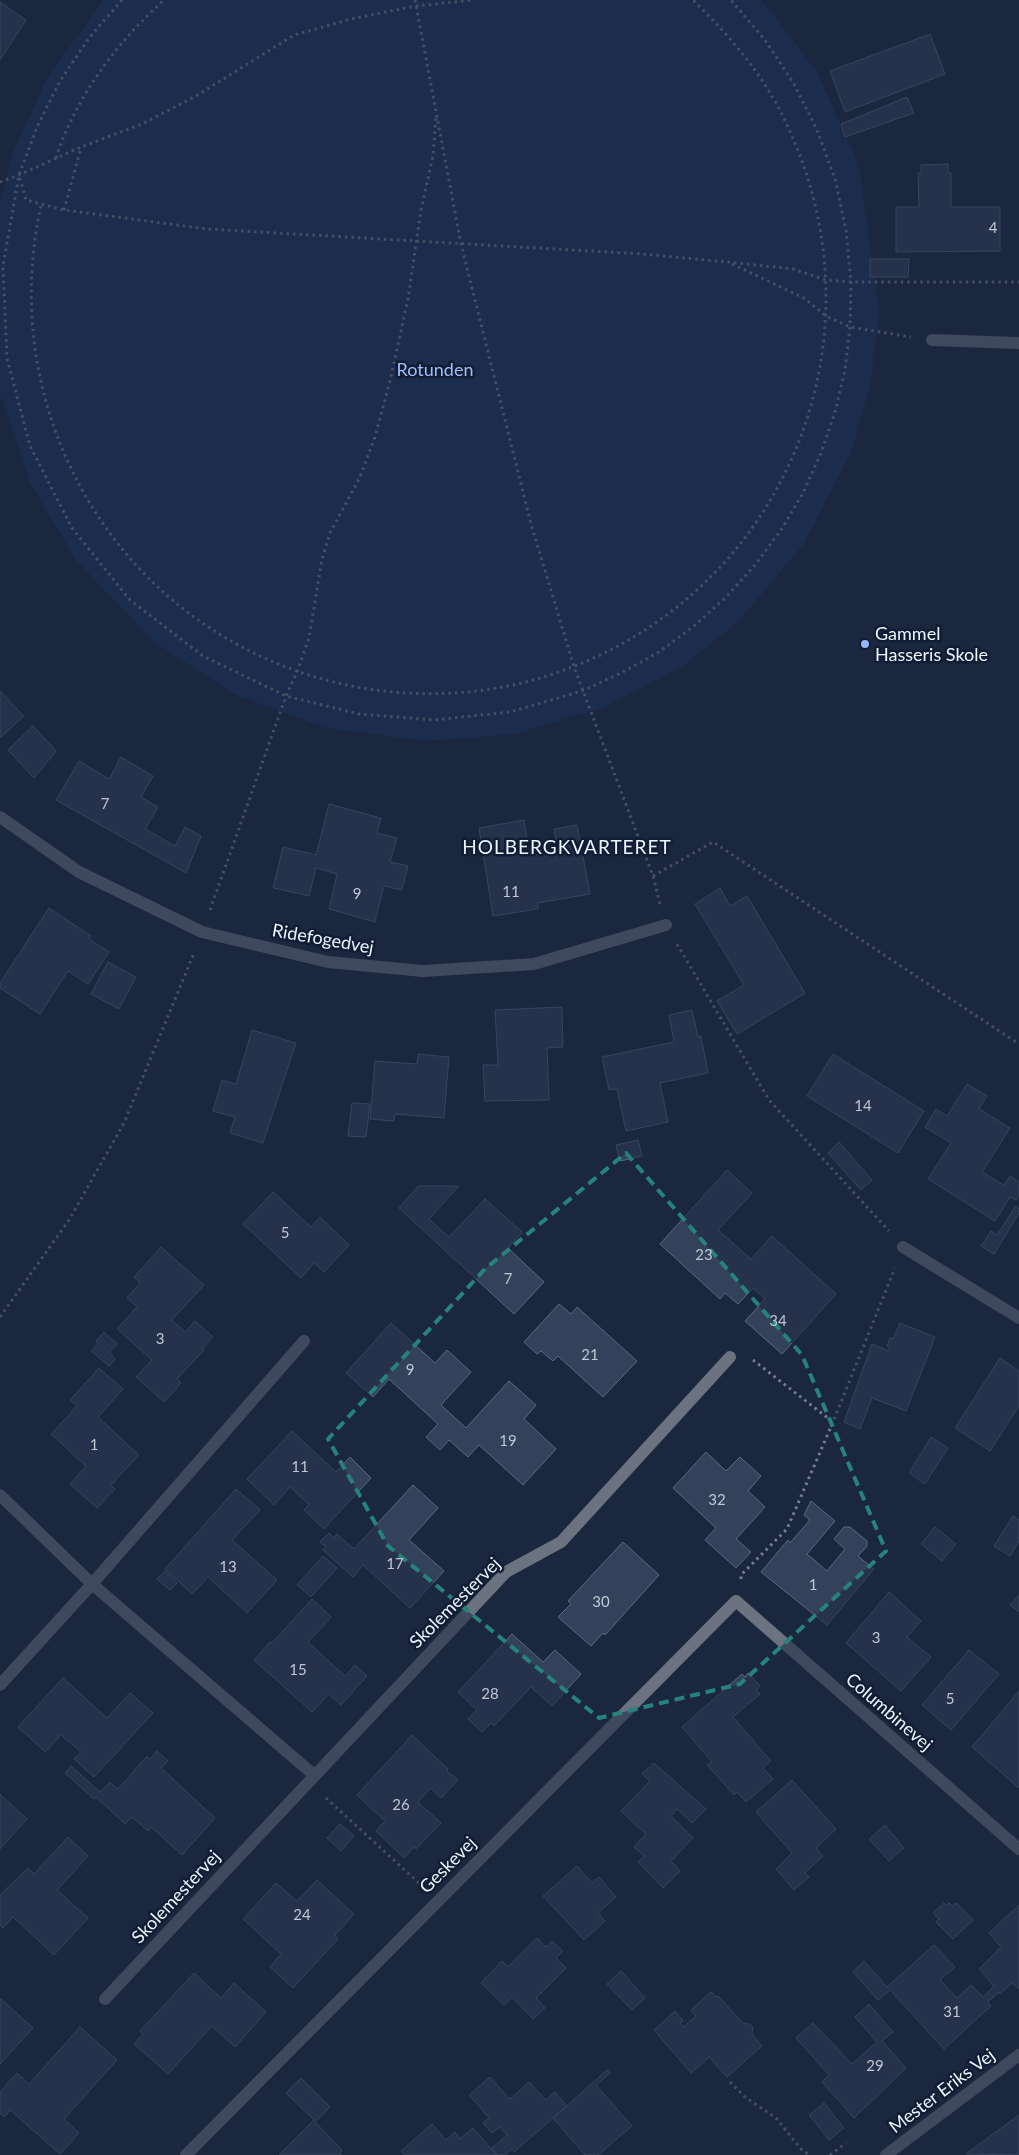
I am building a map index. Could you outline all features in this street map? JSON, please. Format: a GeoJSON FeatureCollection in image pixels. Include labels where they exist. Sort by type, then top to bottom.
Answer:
{"type":"FeatureCollection","features":[{"type":"Feature","properties":{"kind":"street"},"geometry":{"type":"LineString","coordinates":[[932,340],[1019,343]]}},
{"type":"Feature","properties":{"kind":"street","name":"Ridefogedvej"},"geometry":{"type":"LineString","coordinates":[[0,817],[79,872],[202,932],[328,962],[424,971],[534,964],[666,925]]}},
{"type":"Feature","properties":{"kind":"street"},"geometry":{"type":"LineString","coordinates":[[903,1247],[1019,1318]]}},
{"type":"Feature","properties":{"kind":"street"},"geometry":{"type":"LineString","coordinates":[[0,1685],[92,1584],[304,1341]]}},
{"type":"Feature","properties":{"kind":"street","name":"Skolemestervej"},"geometry":{"type":"LineString","coordinates":[[105,2000],[506,1572],[561,1542],[730,1357]]}},
{"type":"Feature","properties":{"kind":"street"},"geometry":{"type":"LineString","coordinates":[[0,1495],[92,1584],[314,1775]]}},
{"type":"Feature","properties":{"kind":"street","name":"Columbinevej"},"geometry":{"type":"LineString","coordinates":[[736,1601],[1019,1849]]}},
{"type":"Feature","properties":{"kind":"street","name":"Geskevej"},"geometry":{"type":"LineString","coordinates":[[186,2155],[736,1601]]}},
{"type":"Feature","properties":{"kind":"street","name":"Mester Eriks Vej"},"geometry":{"type":"LineString","coordinates":[[886,2155],[1019,2055]]}},
{"type":"Feature","properties":{"kind":"path"},"geometry":{"type":"LineString","coordinates":[[122,0],[89,38],[60,81],[37,127],[19,176],[3,266],[7,358],[30,446],[72,528],[130,600],[203,656],[286,696],[359,714],[434,720],[510,712],[582,691],[644,660],[694,626],[726,597],[755,565],[781,530],[803,493],[821,453],[835,412],[845,370],[850,327],[851,282],[844,222],[835,180],[817,130],[789,76],[765,40],[731,0]]}},
{"type":"Feature","properties":{"kind":"path"},"geometry":{"type":"LineString","coordinates":[[56,158],[76,111],[97,76],[122,44],[164,0]]}},
{"type":"Feature","properties":{"kind":"path"},"geometry":{"type":"LineString","coordinates":[[415,0],[461,244],[531,524],[582,691],[653,876],[666,925],[769,1100],[903,1247],[833,1422],[787,1529],[741,1575],[736,1601]]}},
{"type":"Feature","properties":{"kind":"path"},"geometry":{"type":"LineString","coordinates":[[0,182],[19,176],[81,147],[142,124],[196,96],[294,35],[351,19],[416,6],[473,0]]}},
{"type":"Feature","properties":{"kind":"path"},"geometry":{"type":"LineString","coordinates":[[41,206],[33,257],[31,292],[36,362],[44,397],[54,431],[84,495],[124,553],[148,579],[175,602],[233,642],[264,659],[297,672],[331,682],[365,689],[436,694],[506,687],[574,667],[606,653],[666,616],[706,582],[742,543],[771,499],[796,452],[808,419],[817,385],[823,351],[826,316],[826,280],[823,240],[815,200],[803,162],[787,125],[768,89],[745,56],[719,25],[693,0]]}},
{"type":"Feature","properties":{"kind":"path"},"geometry":{"type":"LineString","coordinates":[[0,1317],[69,1220],[124,1123],[202,932],[286,696],[297,672],[309,638],[322,559],[330,533],[360,477],[375,437],[408,299],[421,210],[432,156],[436,112]]}},
{"type":"Feature","properties":{"kind":"path"},"geometry":{"type":"LineString","coordinates":[[64,210],[81,147]]}},
{"type":"Feature","properties":{"kind":"path"},"geometry":{"type":"LineString","coordinates":[[19,176],[26,200],[41,206],[207,229],[642,254],[793,269],[826,280],[851,282],[1019,282]]}},
{"type":"Feature","properties":{"kind":"path"},"geometry":{"type":"LineString","coordinates":[[728,262],[804,298],[826,316],[850,327],[932,340]]}},
{"type":"Feature","properties":{"kind":"path"},"geometry":{"type":"LineString","coordinates":[[653,876],[714,842],[1019,1044]]}},
{"type":"Feature","properties":{"kind":"path"},"geometry":{"type":"LineString","coordinates":[[730,1357],[751,1359],[833,1422]]}},
{"type":"Feature","properties":{"kind":"path"},"geometry":{"type":"LineString","coordinates":[[314,1775],[327,1798],[438,1900]]}},
{"type":"Feature","properties":{"kind":"path"},"geometry":{"type":"LineString","coordinates":[[730,2082],[745,2097],[776,2118],[801,2150],[809,2155]]}},
{"type":"Feature","properties":{"kind":"path"},"geometry":{"type":"LineString","coordinates":[[830,2155],[846,2143]]}},
{"type":"Feature","properties":{"kind":"highlighted area"},"geometry":{"type":"Polygon","coordinates":[[[626,1153],[802,1355],[886,1551],[740,1684],[599,1718],[388,1546],[328,1439],[485,1269],[626,1153]]]}},
{"type":"Feature","properties":{"kind":"green space","name":"Rotunden"},"geometry":{"type":"Polygon","coordinates":[[[103,0],[762,0],[817,72],[859,165],[879,311],[871,383],[851,453],[803,545],[738,622],[683,666],[605,707],[515,734],[425,741],[326,728],[234,694],[154,642],[76,560],[30,483],[0,395],[0,203],[12,155],[46,80],[103,0]]]}},
{"type":"Feature","properties":{"kind":"building"},"geometry":{"type":"Polygon","coordinates":[[[0,2],[26,20],[0,60],[0,2]]]}},
{"type":"Feature","properties":{"kind":"building"},"geometry":{"type":"Polygon","coordinates":[[[930,34],[945,74],[845,112],[830,71],[930,34]]]}},
{"type":"Feature","properties":{"kind":"building"},"geometry":{"type":"Polygon","coordinates":[[[907,97],[914,113],[845,137],[841,124],[907,97]]]}},
{"type":"Feature","properties":{"kind":"building"},"geometry":{"type":"Polygon","coordinates":[[[948,164],[948,173],[951,173],[951,207],[1000,207],[1000,251],[896,252],[896,207],[919,207],[918,173],[921,173],[921,165],[948,164]]]}},
{"type":"Feature","properties":{"kind":"building"},"geometry":{"type":"Polygon","coordinates":[[[870,259],[909,259],[908,277],[870,277],[870,259]]]}},
{"type":"Feature","properties":{"kind":"building"},"geometry":{"type":"Polygon","coordinates":[[[0,691],[24,716],[0,738],[0,691]]]}},
{"type":"Feature","properties":{"kind":"building"},"geometry":{"type":"Polygon","coordinates":[[[33,726],[56,751],[34,778],[8,750],[33,726]]]}},
{"type":"Feature","properties":{"kind":"building"},"geometry":{"type":"Polygon","coordinates":[[[121,757],[153,776],[141,797],[158,807],[145,829],[175,846],[185,827],[201,836],[186,873],[56,800],[79,761],[109,779],[121,757]]]}},
{"type":"Feature","properties":{"kind":"building"},"geometry":{"type":"Polygon","coordinates":[[[329,804],[381,818],[377,833],[397,838],[390,862],[408,866],[402,890],[384,886],[375,922],[329,909],[337,874],[316,868],[309,896],[273,888],[283,847],[316,855],[329,804]]]}},
{"type":"Feature","properties":{"kind":"building"},"geometry":{"type":"Polygon","coordinates":[[[524,820],[530,856],[558,852],[554,829],[577,825],[590,894],[538,903],[538,909],[493,916],[479,828],[524,820]]]}},
{"type":"Feature","properties":{"kind":"building"},"geometry":{"type":"Polygon","coordinates":[[[720,888],[730,906],[747,896],[805,993],[737,1034],[717,1001],[744,985],[695,904],[720,888]]]}},
{"type":"Feature","properties":{"kind":"building"},"geometry":{"type":"Polygon","coordinates":[[[49,908],[91,936],[89,939],[109,952],[88,984],[68,971],[40,1014],[0,988],[0,983],[49,908]]]}},
{"type":"Feature","properties":{"kind":"building"},"geometry":{"type":"Polygon","coordinates":[[[108,962],[136,977],[119,1009],[91,994],[108,962]]]}},
{"type":"Feature","properties":{"kind":"building"},"geometry":{"type":"Polygon","coordinates":[[[562,1007],[563,1047],[547,1048],[549,1100],[485,1101],[483,1065],[498,1065],[495,1010],[562,1007]]]}},
{"type":"Feature","properties":{"kind":"building"},"geometry":{"type":"Polygon","coordinates":[[[692,1010],[698,1037],[701,1036],[708,1073],[660,1083],[668,1122],[626,1131],[617,1089],[609,1090],[602,1057],[674,1042],[669,1015],[692,1010]]]}},
{"type":"Feature","properties":{"kind":"building"},"geometry":{"type":"Polygon","coordinates":[[[252,1030],[296,1043],[263,1143],[230,1133],[235,1117],[213,1111],[222,1080],[236,1084],[252,1030]]]}},
{"type":"Feature","properties":{"kind":"building"},"geometry":{"type":"Polygon","coordinates":[[[418,1054],[449,1057],[444,1118],[395,1114],[394,1121],[370,1119],[375,1061],[417,1064],[418,1054]]]}},
{"type":"Feature","properties":{"kind":"building"},"geometry":{"type":"Polygon","coordinates":[[[833,1054],[924,1111],[898,1153],[807,1096],[833,1054]]]}},
{"type":"Feature","properties":{"kind":"building"},"geometry":{"type":"Polygon","coordinates":[[[967,1084],[987,1096],[979,1109],[1010,1128],[982,1172],[1004,1185],[1010,1176],[1019,1182],[1019,1195],[1016,1200],[1010,1197],[995,1221],[928,1179],[951,1143],[925,1127],[936,1109],[947,1116],[967,1084]]]}},
{"type":"Feature","properties":{"kind":"building"},"geometry":{"type":"Polygon","coordinates":[[[352,1103],[370,1104],[366,1137],[348,1136],[352,1103]]]}},
{"type":"Feature","properties":{"kind":"building"},"geometry":{"type":"Polygon","coordinates":[[[638,1140],[642,1156],[620,1161],[616,1145],[638,1140]]]}},
{"type":"Feature","properties":{"kind":"building"},"geometry":{"type":"Polygon","coordinates":[[[839,1142],[872,1180],[861,1190],[828,1153],[839,1142]]]}},
{"type":"Feature","properties":{"kind":"building"},"geometry":{"type":"Polygon","coordinates":[[[727,1170],[752,1193],[718,1230],[751,1259],[772,1236],[836,1294],[782,1354],[745,1321],[765,1299],[753,1288],[738,1304],[725,1293],[720,1299],[660,1244],[727,1170]]]}},
{"type":"Feature","properties":{"kind":"building"},"geometry":{"type":"Polygon","coordinates":[[[418,1186],[459,1186],[429,1219],[449,1237],[485,1199],[522,1232],[508,1248],[544,1282],[514,1314],[399,1208],[418,1186]]]}},
{"type":"Feature","properties":{"kind":"building"},"geometry":{"type":"Polygon","coordinates":[[[273,1192],[311,1227],[320,1217],[349,1245],[324,1272],[314,1263],[301,1278],[243,1224],[273,1192]]]}},
{"type":"Feature","properties":{"kind":"building"},"geometry":{"type":"Polygon","coordinates":[[[1016,1206],[1019,1209],[1019,1213],[994,1254],[981,1246],[991,1231],[997,1235],[1016,1206]]]}},
{"type":"Feature","properties":{"kind":"building"},"geometry":{"type":"Polygon","coordinates":[[[161,1247],[204,1285],[172,1320],[185,1332],[195,1321],[213,1337],[203,1348],[204,1350],[177,1379],[181,1383],[164,1402],[136,1377],[152,1360],[117,1329],[137,1307],[127,1298],[140,1283],[134,1277],[161,1247]]]}},
{"type":"Feature","properties":{"kind":"building"},"geometry":{"type":"Polygon","coordinates":[[[559,1304],[571,1314],[577,1307],[637,1361],[603,1397],[558,1356],[553,1361],[541,1351],[537,1354],[524,1342],[559,1304]]]}},
{"type":"Feature","properties":{"kind":"building"},"geometry":{"type":"Polygon","coordinates":[[[391,1323],[435,1363],[447,1350],[471,1372],[441,1405],[466,1428],[509,1381],[536,1405],[524,1419],[556,1449],[523,1485],[479,1445],[468,1457],[449,1440],[440,1450],[426,1437],[438,1424],[389,1379],[373,1397],[346,1373],[391,1323]]]}},
{"type":"Feature","properties":{"kind":"building"},"geometry":{"type":"Polygon","coordinates":[[[900,1323],[935,1337],[906,1411],[872,1398],[860,1429],[844,1422],[872,1344],[889,1351],[890,1347],[887,1346],[890,1338],[893,1339],[900,1323]]]}},
{"type":"Feature","properties":{"kind":"building"},"geometry":{"type":"Polygon","coordinates":[[[104,1332],[117,1344],[109,1352],[115,1359],[109,1366],[91,1351],[98,1343],[96,1341],[104,1332]]]}},
{"type":"Feature","properties":{"kind":"building"},"geometry":{"type":"Polygon","coordinates":[[[1000,1358],[1019,1371],[1019,1406],[990,1451],[955,1428],[1000,1358]]]}},
{"type":"Feature","properties":{"kind":"building"},"geometry":{"type":"Polygon","coordinates":[[[99,1368],[123,1389],[98,1417],[139,1455],[111,1485],[115,1489],[97,1508],[70,1484],[86,1466],[51,1434],[77,1406],[70,1400],[99,1368]]]}},
{"type":"Feature","properties":{"kind":"building"},"geometry":{"type":"Polygon","coordinates":[[[292,1431],[336,1472],[350,1457],[371,1478],[324,1529],[304,1510],[309,1505],[290,1487],[274,1505],[247,1479],[292,1431]]]}},
{"type":"Feature","properties":{"kind":"building"},"geometry":{"type":"Polygon","coordinates":[[[931,1437],[948,1448],[925,1484],[909,1473],[931,1437]]]}},
{"type":"Feature","properties":{"kind":"building"},"geometry":{"type":"Polygon","coordinates":[[[706,1452],[726,1471],[740,1457],[761,1476],[748,1491],[765,1507],[736,1539],[751,1552],[736,1568],[705,1540],[716,1528],[673,1488],[706,1452]]]}},
{"type":"Feature","properties":{"kind":"building"},"geometry":{"type":"Polygon","coordinates":[[[413,1485],[438,1508],[409,1540],[444,1571],[410,1608],[363,1565],[353,1577],[323,1550],[326,1547],[320,1542],[329,1533],[334,1538],[337,1534],[354,1549],[413,1485]]]}},
{"type":"Feature","properties":{"kind":"building"},"geometry":{"type":"Polygon","coordinates":[[[236,1489],[260,1510],[232,1540],[277,1580],[247,1613],[208,1577],[192,1594],[165,1569],[236,1489]]]}},
{"type":"Feature","properties":{"kind":"building"},"geometry":{"type":"Polygon","coordinates":[[[811,1501],[835,1521],[807,1554],[827,1571],[845,1549],[834,1539],[844,1527],[850,1527],[867,1541],[867,1546],[858,1556],[874,1569],[827,1625],[761,1572],[788,1540],[790,1543],[810,1520],[804,1515],[811,1501]]]}},
{"type":"Feature","properties":{"kind":"building"},"geometry":{"type":"Polygon","coordinates":[[[1013,1516],[1019,1520],[1019,1541],[1010,1556],[994,1546],[1013,1516]]]}},
{"type":"Feature","properties":{"kind":"building"},"geometry":{"type":"Polygon","coordinates":[[[935,1527],[956,1544],[942,1561],[921,1544],[935,1527]]]}},
{"type":"Feature","properties":{"kind":"building"},"geometry":{"type":"Polygon","coordinates":[[[623,1542],[659,1575],[605,1635],[603,1633],[591,1646],[558,1617],[571,1604],[568,1601],[623,1542]]]}},
{"type":"Feature","properties":{"kind":"building"},"geometry":{"type":"Polygon","coordinates":[[[323,1556],[337,1568],[311,1597],[297,1585],[323,1556]]]}},
{"type":"Feature","properties":{"kind":"building"},"geometry":{"type":"Polygon","coordinates":[[[165,1571],[177,1583],[170,1590],[157,1579],[165,1571]]]}},
{"type":"Feature","properties":{"kind":"building"},"geometry":{"type":"Polygon","coordinates":[[[889,1592],[921,1621],[907,1637],[931,1657],[901,1691],[846,1643],[889,1592]]]}},
{"type":"Feature","properties":{"kind":"building"},"geometry":{"type":"Polygon","coordinates":[[[1019,1595],[1019,1612],[1010,1605],[1019,1595]]]}},
{"type":"Feature","properties":{"kind":"building"},"geometry":{"type":"Polygon","coordinates":[[[312,1599],[331,1617],[308,1642],[345,1676],[355,1665],[367,1676],[341,1705],[329,1694],[312,1712],[254,1660],[312,1599]]]}},
{"type":"Feature","properties":{"kind":"building"},"geometry":{"type":"Polygon","coordinates":[[[512,1634],[543,1662],[555,1650],[581,1674],[552,1706],[531,1687],[494,1726],[491,1723],[482,1732],[468,1719],[477,1710],[458,1692],[512,1634]]]}},
{"type":"Feature","properties":{"kind":"building"},"geometry":{"type":"Polygon","coordinates":[[[969,1650],[999,1674],[951,1730],[922,1705],[969,1650]]]}},
{"type":"Feature","properties":{"kind":"building"},"geometry":{"type":"Polygon","coordinates":[[[748,1673],[760,1686],[756,1690],[760,1694],[733,1717],[771,1761],[763,1768],[773,1779],[746,1802],[737,1792],[734,1795],[707,1765],[712,1762],[682,1727],[742,1674],[745,1677],[748,1673]]]}},
{"type":"Feature","properties":{"kind":"building"},"geometry":{"type":"Polygon","coordinates":[[[63,1678],[107,1718],[130,1693],[153,1713],[94,1777],[74,1759],[81,1752],[61,1735],[45,1752],[18,1727],[63,1678]]]}},
{"type":"Feature","properties":{"kind":"building"},"geometry":{"type":"Polygon","coordinates":[[[1019,1691],[1019,1788],[972,1747],[1019,1691]]]}},
{"type":"Feature","properties":{"kind":"building"},"geometry":{"type":"Polygon","coordinates":[[[412,1735],[458,1780],[441,1798],[431,1788],[418,1802],[441,1823],[416,1849],[414,1847],[404,1858],[376,1831],[385,1821],[357,1795],[412,1735]]]}},
{"type":"Feature","properties":{"kind":"building"},"geometry":{"type":"Polygon","coordinates":[[[157,1751],[168,1761],[161,1768],[215,1818],[182,1855],[151,1827],[148,1831],[132,1817],[125,1824],[96,1797],[94,1799],[65,1773],[71,1766],[100,1792],[110,1782],[118,1789],[147,1756],[150,1759],[157,1751]]]}},
{"type":"Feature","properties":{"kind":"building"},"geometry":{"type":"Polygon","coordinates":[[[654,1763],[706,1809],[692,1823],[677,1809],[671,1816],[693,1838],[671,1861],[680,1871],[663,1888],[638,1862],[644,1856],[634,1847],[646,1834],[621,1811],[650,1781],[642,1774],[654,1763]]]}},
{"type":"Feature","properties":{"kind":"building"},"geometry":{"type":"Polygon","coordinates":[[[792,1780],[836,1829],[816,1848],[823,1856],[805,1873],[809,1877],[794,1890],[776,1869],[792,1853],[756,1812],[792,1780]]]}},
{"type":"Feature","properties":{"kind":"building"},"geometry":{"type":"Polygon","coordinates":[[[0,1794],[27,1819],[0,1849],[0,1794]]]}},
{"type":"Feature","properties":{"kind":"building"},"geometry":{"type":"Polygon","coordinates":[[[340,1824],[354,1836],[341,1851],[327,1838],[340,1824]]]}},
{"type":"Feature","properties":{"kind":"building"},"geometry":{"type":"Polygon","coordinates":[[[885,1825],[904,1848],[889,1861],[869,1839],[885,1825]]]}},
{"type":"Feature","properties":{"kind":"building"},"geometry":{"type":"Polygon","coordinates":[[[68,1837],[88,1856],[57,1890],[88,1918],[54,1955],[13,1917],[3,1928],[0,1925],[0,1895],[28,1868],[34,1874],[68,1837]]]}},
{"type":"Feature","properties":{"kind":"building"},"geometry":{"type":"Polygon","coordinates":[[[577,1866],[592,1883],[599,1877],[616,1897],[598,1913],[605,1921],[584,1940],[543,1896],[577,1866]]]}},
{"type":"Feature","properties":{"kind":"building"},"geometry":{"type":"Polygon","coordinates":[[[317,1880],[354,1914],[335,1935],[338,1939],[293,1988],[270,1967],[281,1954],[243,1919],[276,1883],[297,1901],[317,1880]]]}},
{"type":"Feature","properties":{"kind":"building"},"geometry":{"type":"Polygon","coordinates":[[[944,1903],[946,1905],[949,1903],[952,1906],[956,1903],[973,1920],[953,1939],[936,1922],[939,1919],[933,1913],[944,1903]]]}},
{"type":"Feature","properties":{"kind":"building"},"geometry":{"type":"Polygon","coordinates":[[[1019,1905],[1019,1989],[1012,1983],[1000,1994],[999,1992],[988,2002],[991,2006],[944,2049],[890,1990],[878,2000],[853,1972],[864,1961],[887,1987],[934,1945],[955,1967],[940,1980],[957,1998],[971,1985],[983,1997],[994,1986],[979,1969],[1001,1947],[989,1933],[1019,1905]]]}},
{"type":"Feature","properties":{"kind":"building"},"geometry":{"type":"Polygon","coordinates":[[[537,1938],[546,1947],[552,1941],[563,1951],[556,1958],[566,1968],[536,1998],[545,2008],[533,2019],[512,1997],[504,2005],[481,1983],[502,1961],[508,1967],[537,1938]]]}},
{"type":"Feature","properties":{"kind":"building"},"geometry":{"type":"Polygon","coordinates":[[[621,1971],[645,1998],[632,2010],[607,1984],[621,1971]]]}},
{"type":"Feature","properties":{"kind":"building"},"geometry":{"type":"Polygon","coordinates":[[[194,1973],[221,1998],[234,1983],[266,2012],[235,2047],[212,2026],[168,2074],[134,2044],[143,2034],[140,2031],[194,1973]]]}},
{"type":"Feature","properties":{"kind":"building"},"geometry":{"type":"Polygon","coordinates":[[[711,1992],[716,1997],[718,1996],[743,2023],[753,2027],[752,2034],[762,2046],[727,2077],[709,2057],[691,2073],[654,2030],[675,2011],[683,2021],[680,2023],[683,2027],[696,2016],[691,2010],[711,1992]]]}},
{"type":"Feature","properties":{"kind":"building"},"geometry":{"type":"Polygon","coordinates":[[[0,1998],[33,2028],[0,2064],[0,1998]]]}},
{"type":"Feature","properties":{"kind":"building"},"geometry":{"type":"Polygon","coordinates":[[[869,2004],[893,2032],[882,2041],[906,2068],[854,2118],[822,2082],[829,2075],[796,2038],[813,2023],[852,2064],[877,2042],[855,2017],[869,2004]]]}},
{"type":"Feature","properties":{"kind":"building"},"geometry":{"type":"Polygon","coordinates":[[[80,2027],[117,2060],[64,2119],[79,2133],[60,2154],[10,2110],[4,2117],[0,2113],[0,2092],[17,2073],[29,2084],[80,2027]]]}},
{"type":"Feature","properties":{"kind":"building"},"geometry":{"type":"Polygon","coordinates":[[[607,2070],[610,2073],[596,2085],[632,2126],[598,2155],[585,2155],[553,2118],[607,2070]]]}},
{"type":"Feature","properties":{"kind":"building"},"geometry":{"type":"Polygon","coordinates":[[[490,2077],[510,2099],[529,2082],[546,2100],[555,2092],[567,2106],[514,2152],[512,2149],[505,2155],[497,2155],[491,2149],[507,2135],[500,2127],[492,2133],[483,2123],[489,2118],[469,2095],[490,2077]]]}},
{"type":"Feature","properties":{"kind":"building"},"geometry":{"type":"Polygon","coordinates":[[[301,2078],[330,2107],[315,2122],[342,2150],[340,2153],[342,2155],[279,2155],[314,2120],[286,2093],[301,2078]]]}},
{"type":"Feature","properties":{"kind":"building"},"geometry":{"type":"Polygon","coordinates":[[[824,2103],[844,2128],[829,2140],[809,2115],[824,2103]]]}},
{"type":"Feature","properties":{"kind":"building"},"geometry":{"type":"Polygon","coordinates":[[[1019,2115],[1019,2155],[966,2154],[1019,2115]]]}},
{"type":"Feature","properties":{"kind":"building"},"geometry":{"type":"Polygon","coordinates":[[[432,2124],[446,2140],[455,2132],[460,2139],[473,2128],[497,2155],[405,2155],[401,2151],[432,2124]]]}},
{"type":"Feature","properties":{"kind":"place","name":"Gammel Hasseris Skole"},"geometry":{"type":"Point","coordinates":[865,644]}},
{"type":"Feature","properties":{"kind":"district","name":"HOLBERGKVARTERET"},"geometry":{"type":"Point","coordinates":[567,847]}}]}
